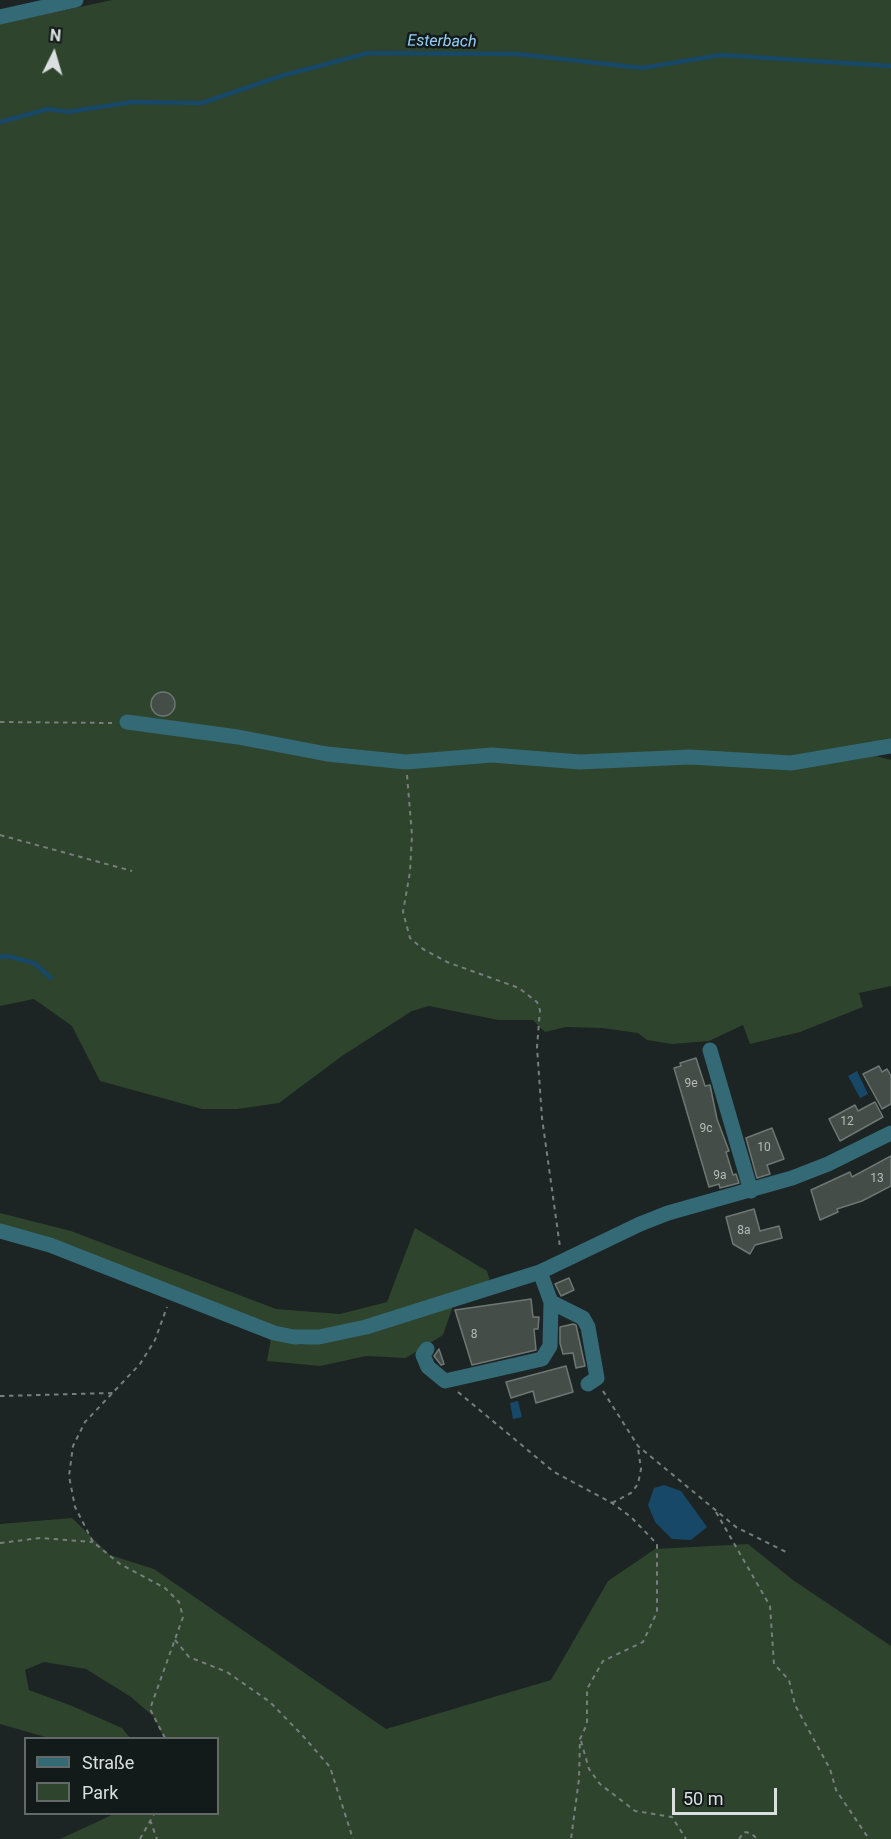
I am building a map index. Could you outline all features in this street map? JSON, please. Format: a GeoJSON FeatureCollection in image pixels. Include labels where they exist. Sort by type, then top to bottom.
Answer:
{"type":"FeatureCollection","features":[{"type":"Feature","properties":{"kind":"street"},"geometry":{"type":"LineString","coordinates":[[0,17],[76,0]]}},
{"type":"Feature","properties":{"kind":"street"},"geometry":{"type":"LineString","coordinates":[[127,722],[238,737],[327,754],[406,762],[492,755],[580,762],[690,757],[791,762],[891,746]]}},
{"type":"Feature","properties":{"kind":"street"},"geometry":{"type":"LineString","coordinates":[[710,1050],[751,1191]]}},
{"type":"Feature","properties":{"kind":"street"},"geometry":{"type":"LineString","coordinates":[[0,1231],[50,1245],[274,1333],[294,1337],[319,1337],[366,1327],[540,1272],[668,1213],[751,1191],[828,1164],[891,1132]]}},
{"type":"Feature","properties":{"kind":"street"},"geometry":{"type":"LineString","coordinates":[[427,1349],[423,1355],[428,1367],[445,1381],[542,1359],[550,1346],[551,1302],[540,1272]]}},
{"type":"Feature","properties":{"kind":"street"},"geometry":{"type":"LineString","coordinates":[[551,1302],[583,1318],[588,1327],[592,1381]]}},
{"type":"Feature","properties":{"kind":"path"},"geometry":{"type":"LineString","coordinates":[[0,722],[127,722]]}},
{"type":"Feature","properties":{"kind":"path"},"geometry":{"type":"LineString","coordinates":[[406,762],[412,836],[410,872],[403,912],[411,938],[423,949],[447,962],[519,988],[537,1002],[540,1010],[537,1047],[542,1118],[560,1244],[566,1261]]}},
{"type":"Feature","properties":{"kind":"path"},"geometry":{"type":"LineString","coordinates":[[0,835],[132,871]]}},
{"type":"Feature","properties":{"kind":"path"},"geometry":{"type":"LineString","coordinates":[[164,1737],[150,1709],[183,1617],[179,1602],[165,1588],[120,1564],[93,1542],[75,1507],[69,1476],[73,1446],[85,1422],[140,1364],[155,1340],[172,1293]]}},
{"type":"Feature","properties":{"kind":"path"},"geometry":{"type":"LineString","coordinates":[[445,1381],[554,1472],[612,1503],[631,1517],[657,1544],[657,1612],[643,1642],[603,1661],[587,1689],[587,1724],[580,1739],[579,1779],[571,1839]]}},
{"type":"Feature","properties":{"kind":"path"},"geometry":{"type":"LineString","coordinates":[[592,1381],[638,1446],[736,1527],[788,1553]]}},
{"type":"Feature","properties":{"kind":"path"},"geometry":{"type":"LineString","coordinates":[[0,1395],[113,1393]]}},
{"type":"Feature","properties":{"kind":"path"},"geometry":{"type":"LineString","coordinates":[[612,1503],[631,1493],[638,1484],[641,1469],[638,1446]]}},
{"type":"Feature","properties":{"kind":"path"},"geometry":{"type":"LineString","coordinates":[[716,1512],[770,1606],[774,1664],[789,1680],[795,1705],[830,1769],[836,1790],[869,1839]]}},
{"type":"Feature","properties":{"kind":"path"},"geometry":{"type":"LineString","coordinates":[[0,1543],[40,1538],[93,1542]]}},
{"type":"Feature","properties":{"kind":"path"},"geometry":{"type":"LineString","coordinates":[[175,1640],[189,1657],[227,1672],[270,1702],[303,1736],[330,1767],[353,1839]]}},
{"type":"Feature","properties":{"kind":"path"},"geometry":{"type":"LineString","coordinates":[[580,1739],[589,1769],[600,1784],[635,1811],[672,1817],[686,1839]]}},
{"type":"Feature","properties":{"kind":"path"},"geometry":{"type":"LineString","coordinates":[[140,1839],[153,1815]]}},
{"type":"Feature","properties":{"kind":"path"},"geometry":{"type":"LineString","coordinates":[[150,1820],[157,1839]]}},
{"type":"Feature","properties":{"kind":"path"},"geometry":{"type":"LineString","coordinates":[[739,1839],[744,1832],[751,1833],[757,1839]]}},
{"type":"Feature","properties":{"kind":"green space"},"geometry":{"type":"Polygon","coordinates":[[[112,0],[891,0],[891,745],[876,756],[891,760],[891,986],[859,993],[863,1007],[800,1032],[750,1044],[743,1025],[709,1041],[672,1044],[647,1040],[638,1033],[602,1028],[566,1027],[545,1032],[533,1020],[498,1020],[429,1006],[412,1011],[342,1056],[279,1103],[237,1109],[202,1109],[100,1081],[72,1026],[34,999],[0,1006],[0,24],[112,0]]]}},
{"type":"Feature","properties":{"kind":"green space"},"geometry":{"type":"Polygon","coordinates":[[[0,1213],[71,1231],[276,1309],[340,1314],[387,1302],[415,1228],[487,1271],[490,1281],[340,1329],[297,1333],[265,1324],[0,1227],[0,1213]]]}},
{"type":"Feature","properties":{"kind":"green space"},"geometry":{"type":"Polygon","coordinates":[[[454,1303],[443,1335],[406,1358],[366,1356],[320,1366],[267,1361],[271,1338],[301,1345],[339,1339],[454,1303]]]}},
{"type":"Feature","properties":{"kind":"green space"},"geometry":{"type":"Polygon","coordinates":[[[72,1518],[110,1555],[154,1569],[386,1729],[551,1680],[608,1581],[655,1549],[748,1544],[793,1580],[891,1646],[891,1839],[60,1839],[112,1815],[219,1815],[219,1737],[164,1737],[153,1716],[131,1697],[86,1669],[44,1662],[25,1670],[29,1690],[122,1728],[129,1737],[46,1737],[0,1724],[0,1524],[72,1518]]]}},
{"type":"Feature","properties":{"kind":"water"},"geometry":{"type":"Polygon","coordinates":[[[857,1071],[868,1094],[860,1098],[848,1076],[857,1071]]]}},
{"type":"Feature","properties":{"kind":"water"},"geometry":{"type":"Polygon","coordinates":[[[518,1401],[522,1417],[513,1419],[510,1403],[518,1401]]]}},
{"type":"Feature","properties":{"kind":"water"},"geometry":{"type":"Polygon","coordinates":[[[664,1485],[681,1491],[707,1527],[691,1540],[672,1539],[655,1522],[648,1505],[654,1488],[664,1485]]]}},
{"type":"Feature","properties":{"kind":"building"},"geometry":{"type":"Polygon","coordinates":[[[163,692],[172,695],[175,704],[172,713],[163,716],[154,713],[151,704],[154,695],[163,692]]]}},
{"type":"Feature","properties":{"kind":"building"},"geometry":{"type":"Polygon","coordinates":[[[696,1058],[705,1086],[710,1085],[717,1119],[729,1151],[726,1152],[733,1175],[736,1174],[739,1183],[720,1188],[719,1184],[709,1187],[674,1068],[681,1066],[680,1063],[696,1058]]]}},
{"type":"Feature","properties":{"kind":"building"},"geometry":{"type":"Polygon","coordinates":[[[879,1066],[882,1072],[887,1069],[891,1076],[891,1104],[882,1109],[863,1074],[879,1066]]]}},
{"type":"Feature","properties":{"kind":"building"},"geometry":{"type":"Polygon","coordinates":[[[875,1102],[883,1117],[840,1141],[829,1119],[855,1105],[858,1111],[875,1102]]]}},
{"type":"Feature","properties":{"kind":"building"},"geometry":{"type":"Polygon","coordinates":[[[772,1128],[784,1159],[767,1165],[770,1174],[757,1178],[746,1138],[772,1128]]]}},
{"type":"Feature","properties":{"kind":"building"},"geometry":{"type":"Polygon","coordinates":[[[891,1156],[891,1186],[862,1201],[837,1209],[838,1212],[820,1220],[811,1190],[850,1172],[852,1177],[891,1156]]]}},
{"type":"Feature","properties":{"kind":"building"},"geometry":{"type":"Polygon","coordinates":[[[754,1209],[760,1231],[779,1226],[782,1238],[755,1245],[750,1254],[733,1244],[726,1217],[754,1209]]]}},
{"type":"Feature","properties":{"kind":"building"},"geometry":{"type":"Polygon","coordinates":[[[569,1278],[574,1290],[561,1296],[555,1284],[569,1278]]]}},
{"type":"Feature","properties":{"kind":"building"},"geometry":{"type":"Polygon","coordinates":[[[531,1299],[533,1317],[539,1317],[538,1329],[534,1329],[536,1350],[472,1365],[455,1310],[531,1299]]]}},
{"type":"Feature","properties":{"kind":"building"},"geometry":{"type":"Polygon","coordinates":[[[576,1325],[585,1366],[576,1368],[573,1353],[563,1354],[560,1343],[560,1327],[576,1325]]]}},
{"type":"Feature","properties":{"kind":"building"},"geometry":{"type":"Polygon","coordinates":[[[439,1349],[444,1364],[441,1365],[434,1356],[439,1349]]]}},
{"type":"Feature","properties":{"kind":"building"},"geometry":{"type":"Polygon","coordinates":[[[566,1366],[573,1392],[536,1403],[533,1391],[511,1398],[506,1382],[566,1366]]]}},
{"type":"Feature","properties":{"kind":"waterway","name":"Esterbach"},"geometry":{"type":"LineString","coordinates":[[0,122],[48,109],[68,112],[132,102],[202,103],[281,76],[368,53],[517,54],[642,68],[721,55],[891,66]]}},
{"type":"Feature","properties":{"kind":"waterway","name":"Esterbach"},"geometry":{"type":"LineString","coordinates":[[0,957],[7,956],[34,963],[51,978]]}}]}
